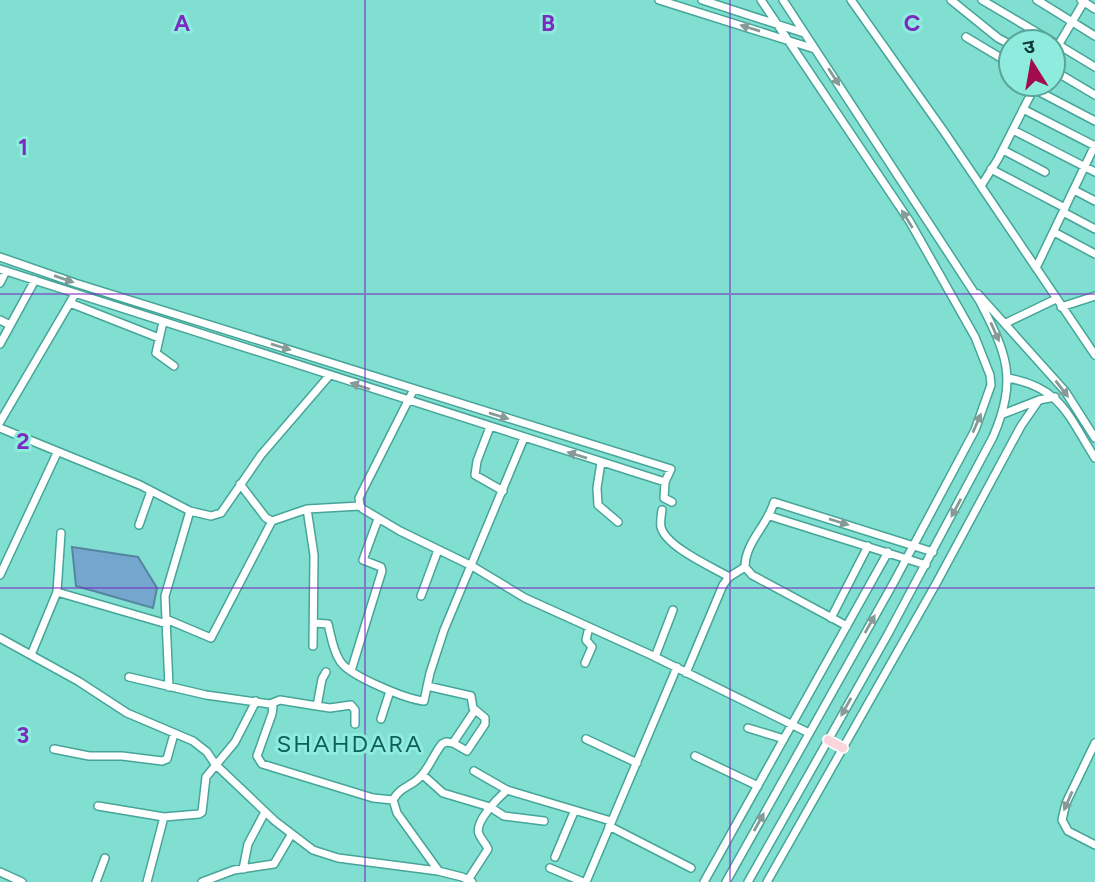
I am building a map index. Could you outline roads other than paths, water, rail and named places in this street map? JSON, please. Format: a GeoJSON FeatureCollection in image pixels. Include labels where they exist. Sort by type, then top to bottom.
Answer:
{"type":"FeatureCollection","features":[{"type":"Feature","properties":{"kind":"main road"},"geometry":{"type":"LineString","coordinates":[[828,740],[843,748]]}},
{"type":"Feature","properties":{"kind":"street"},"geometry":{"type":"LineString","coordinates":[[659,0],[816,49]]}},
{"type":"Feature","properties":{"kind":"street"},"geometry":{"type":"LineString","coordinates":[[702,0],[806,34]]}},
{"type":"Feature","properties":{"kind":"street"},"geometry":{"type":"LineString","coordinates":[[726,882],[975,430],[991,385],[990,375],[975,337],[909,222],[761,0]]}},
{"type":"Feature","properties":{"kind":"street"},"geometry":{"type":"LineString","coordinates":[[748,882],[929,558],[1003,414],[1008,378],[997,334],[968,283],[783,0]]}},
{"type":"Feature","properties":{"kind":"street"},"geometry":{"type":"LineString","coordinates":[[851,0],[1095,355]]}},
{"type":"Feature","properties":{"kind":"street"},"geometry":{"type":"LineString","coordinates":[[951,0],[997,37]]}},
{"type":"Feature","properties":{"kind":"street"},"geometry":{"type":"LineString","coordinates":[[982,0],[1030,28]]}},
{"type":"Feature","properties":{"kind":"street"},"geometry":{"type":"LineString","coordinates":[[1037,0],[1095,36]]}},
{"type":"Feature","properties":{"kind":"street"},"geometry":{"type":"LineString","coordinates":[[1067,29],[1083,1],[1095,9]]}},
{"type":"Feature","properties":{"kind":"street"},"geometry":{"type":"LineString","coordinates":[[966,37],[997,56]]}},
{"type":"Feature","properties":{"kind":"street"},"geometry":{"type":"LineString","coordinates":[[1067,50],[1095,67]]}},
{"type":"Feature","properties":{"kind":"street"},"geometry":{"type":"LineString","coordinates":[[1067,78],[1095,95]]}},
{"type":"Feature","properties":{"kind":"street"},"geometry":{"type":"LineString","coordinates":[[981,186],[1029,98]]}},
{"type":"Feature","properties":{"kind":"street"},"geometry":{"type":"LineString","coordinates":[[1054,98],[1095,121]]}},
{"type":"Feature","properties":{"kind":"street"},"geometry":{"type":"LineString","coordinates":[[1023,110],[1095,146],[1036,268]]}},
{"type":"Feature","properties":{"kind":"street"},"geometry":{"type":"LineString","coordinates":[[1013,130],[1095,172]]}},
{"type":"Feature","properties":{"kind":"street"},"geometry":{"type":"LineString","coordinates":[[1003,150],[1045,172]]}},
{"type":"Feature","properties":{"kind":"street"},"geometry":{"type":"LineString","coordinates":[[991,169],[1095,229]]}},
{"type":"Feature","properties":{"kind":"street"},"geometry":{"type":"LineString","coordinates":[[1074,190],[1095,201]]}},
{"type":"Feature","properties":{"kind":"street"},"geometry":{"type":"LineString","coordinates":[[1054,232],[1095,254]]}},
{"type":"Feature","properties":{"kind":"street"},"geometry":{"type":"LineString","coordinates":[[0,257],[671,469],[665,482],[664,498],[672,502]]}},
{"type":"Feature","properties":{"kind":"street"},"geometry":{"type":"LineString","coordinates":[[0,283],[3,270],[665,482]]}},
{"type":"Feature","properties":{"kind":"street"},"geometry":{"type":"LineString","coordinates":[[0,344],[35,280]]}},
{"type":"Feature","properties":{"kind":"street"},"geometry":{"type":"LineString","coordinates":[[968,283],[1065,391],[1095,438]]}},
{"type":"Feature","properties":{"kind":"street"},"geometry":{"type":"LineString","coordinates":[[0,422],[75,293]]}},
{"type":"Feature","properties":{"kind":"street"},"geometry":{"type":"LineString","coordinates":[[1061,307],[1095,296]]}},
{"type":"Feature","properties":{"kind":"street"},"geometry":{"type":"LineString","coordinates":[[1006,323],[1056,299]]}},
{"type":"Feature","properties":{"kind":"street"},"geometry":{"type":"LineString","coordinates":[[70,303],[159,338]]}},
{"type":"Feature","properties":{"kind":"street"},"geometry":{"type":"LineString","coordinates":[[0,320],[10,325]]}},
{"type":"Feature","properties":{"kind":"street"},"geometry":{"type":"LineString","coordinates":[[163,322],[156,353],[174,366]]}},
{"type":"Feature","properties":{"kind":"street"},"geometry":{"type":"LineString","coordinates":[[0,428],[106,471],[190,511],[216,516],[221,513],[289,421],[330,376]]}},
{"type":"Feature","properties":{"kind":"street"},"geometry":{"type":"LineString","coordinates":[[1008,378],[1030,382],[1055,397],[1095,458]]}},
{"type":"Feature","properties":{"kind":"street"},"geometry":{"type":"LineString","coordinates":[[360,506],[359,498],[414,389]]}},
{"type":"Feature","properties":{"kind":"street"},"geometry":{"type":"LineString","coordinates":[[1003,414],[1055,397]]}},
{"type":"Feature","properties":{"kind":"street"},"geometry":{"type":"LineString","coordinates":[[767,882],[1021,426],[1040,400]]}},
{"type":"Feature","properties":{"kind":"street"},"geometry":{"type":"LineString","coordinates":[[490,427],[474,470],[475,475],[503,491]]}},
{"type":"Feature","properties":{"kind":"street"},"geometry":{"type":"LineString","coordinates":[[314,623],[328,624],[336,654],[342,665],[390,691],[424,701],[443,634],[524,438]]}},
{"type":"Feature","properties":{"kind":"street"},"geometry":{"type":"LineString","coordinates":[[0,576],[57,453]]}},
{"type":"Feature","properties":{"kind":"street"},"geometry":{"type":"LineString","coordinates":[[601,462],[597,488],[598,505],[618,522]]}},
{"type":"Feature","properties":{"kind":"street"},"geometry":{"type":"LineString","coordinates":[[240,484],[266,518],[272,521]]}},
{"type":"Feature","properties":{"kind":"street"},"geometry":{"type":"LineString","coordinates":[[139,524],[151,491]]}},
{"type":"Feature","properties":{"kind":"street"},"geometry":{"type":"LineString","coordinates":[[847,626],[752,575],[745,567],[747,552],[770,516],[774,502],[913,545],[945,566]]}},
{"type":"Feature","properties":{"kind":"street"},"geometry":{"type":"LineString","coordinates":[[57,592],[167,622],[211,638],[272,521],[307,509],[360,506],[378,519],[472,566],[525,598],[677,667],[809,733]]}},
{"type":"Feature","properties":{"kind":"street"},"geometry":{"type":"LineString","coordinates":[[307,509],[314,555],[313,646]]}},
{"type":"Feature","properties":{"kind":"street"},"geometry":{"type":"LineString","coordinates":[[662,510],[660,526],[675,546],[729,576]]}},
{"type":"Feature","properties":{"kind":"street"},"geometry":{"type":"LineString","coordinates":[[169,687],[165,596],[190,511]]}},
{"type":"Feature","properties":{"kind":"street"},"geometry":{"type":"LineString","coordinates":[[770,516],[906,558],[929,558]]}},
{"type":"Feature","properties":{"kind":"street"},"geometry":{"type":"LineString","coordinates":[[351,671],[382,571],[363,560],[378,519]]}},
{"type":"Feature","properties":{"kind":"street"},"geometry":{"type":"LineString","coordinates":[[31,655],[57,592],[61,533]]}},
{"type":"Feature","properties":{"kind":"street"},"geometry":{"type":"LineString","coordinates":[[831,618],[868,546]]}},
{"type":"Feature","properties":{"kind":"street"},"geometry":{"type":"LineString","coordinates":[[421,596],[438,550]]}},
{"type":"Feature","properties":{"kind":"street"},"geometry":{"type":"LineString","coordinates":[[704,882],[888,552]]}},
{"type":"Feature","properties":{"kind":"street"},"geometry":{"type":"LineString","coordinates":[[687,673],[723,585],[729,576],[745,567]]}},
{"type":"Feature","properties":{"kind":"street"},"geometry":{"type":"LineString","coordinates":[[655,657],[673,610]]}},
{"type":"Feature","properties":{"kind":"street"},"geometry":{"type":"LineString","coordinates":[[585,663],[592,647],[586,640],[589,626]]}},
{"type":"Feature","properties":{"kind":"street"},"geometry":{"type":"LineString","coordinates":[[0,638],[78,681],[127,713],[193,741],[291,835],[313,850],[338,858],[438,871],[470,881],[488,849],[478,830],[490,807],[507,790]]}},
{"type":"Feature","properties":{"kind":"street"},"geometry":{"type":"LineString","coordinates":[[550,868],[585,882],[677,667]]}},
{"type":"Feature","properties":{"kind":"street"},"geometry":{"type":"LineString","coordinates":[[317,706],[322,679],[326,673]]}},
{"type":"Feature","properties":{"kind":"street"},"geometry":{"type":"LineString","coordinates":[[129,677],[205,695],[270,704],[280,700],[330,708],[351,705],[355,710],[355,724]]}},
{"type":"Feature","properties":{"kind":"street"},"geometry":{"type":"LineString","coordinates":[[427,686],[468,695],[473,699],[475,710],[486,720],[467,751],[453,743],[442,744],[423,775],[397,792],[393,800],[397,813],[438,871]]}},
{"type":"Feature","properties":{"kind":"street"},"geometry":{"type":"LineString","coordinates":[[381,719],[390,691]]}},
{"type":"Feature","properties":{"kind":"street"},"geometry":{"type":"LineString","coordinates":[[98,806],[164,817],[199,814],[202,812],[206,777],[235,742],[256,701]]}},
{"type":"Feature","properties":{"kind":"street"},"geometry":{"type":"LineString","coordinates":[[270,704],[273,707],[272,714],[257,756],[262,764],[373,798],[393,800]]}},
{"type":"Feature","properties":{"kind":"street"},"geometry":{"type":"LineString","coordinates":[[453,743],[475,710]]}},
{"type":"Feature","properties":{"kind":"street"},"geometry":{"type":"LineString","coordinates":[[748,728],[784,739]]}},
{"type":"Feature","properties":{"kind":"street"},"geometry":{"type":"LineString","coordinates":[[54,749],[89,756],[122,756],[162,761],[167,759],[174,734]]}},
{"type":"Feature","properties":{"kind":"street"},"geometry":{"type":"LineString","coordinates":[[586,739],[637,763]]}},
{"type":"Feature","properties":{"kind":"street"},"geometry":{"type":"LineString","coordinates":[[1095,743],[1062,814],[1064,826],[1068,831],[1095,845]]}},
{"type":"Feature","properties":{"kind":"street"},"geometry":{"type":"LineString","coordinates":[[695,756],[758,786]]}},
{"type":"Feature","properties":{"kind":"street"},"geometry":{"type":"LineString","coordinates":[[474,771],[507,790],[610,823],[691,868]]}},
{"type":"Feature","properties":{"kind":"street"},"geometry":{"type":"LineString","coordinates":[[423,775],[443,793],[490,807],[504,816],[544,821]]}},
{"type":"Feature","properties":{"kind":"street"},"geometry":{"type":"LineString","coordinates":[[243,869],[248,844],[265,812]]}},
{"type":"Feature","properties":{"kind":"street"},"geometry":{"type":"LineString","coordinates":[[555,857],[574,812]]}},
{"type":"Feature","properties":{"kind":"street"},"geometry":{"type":"LineString","coordinates":[[147,882],[164,817]]}},
{"type":"Feature","properties":{"kind":"street"},"geometry":{"type":"LineString","coordinates":[[202,882],[218,874],[274,864],[291,835]]}},
{"type":"Feature","properties":{"kind":"street"},"geometry":{"type":"LineString","coordinates":[[96,882],[105,858]]}},
{"type":"Feature","properties":{"kind":"street"},"geometry":{"type":"LineString","coordinates":[[0,872],[22,882]]}},
{"type":"Feature","properties":{"kind":"street"},"geometry":{"type":"LineString","coordinates":[[440,882],[447,873]]}},
{"type":"Feature","properties":{"kind":"water"},"geometry":{"type":"Polygon","coordinates":[[[72,547],[138,557],[157,588],[153,608],[76,586],[72,547]]]}},
{"type":"Feature","properties":{"kind":"district","name":"SHAHDARA"},"geometry":{"type":"Point","coordinates":[350,743]}}]}
